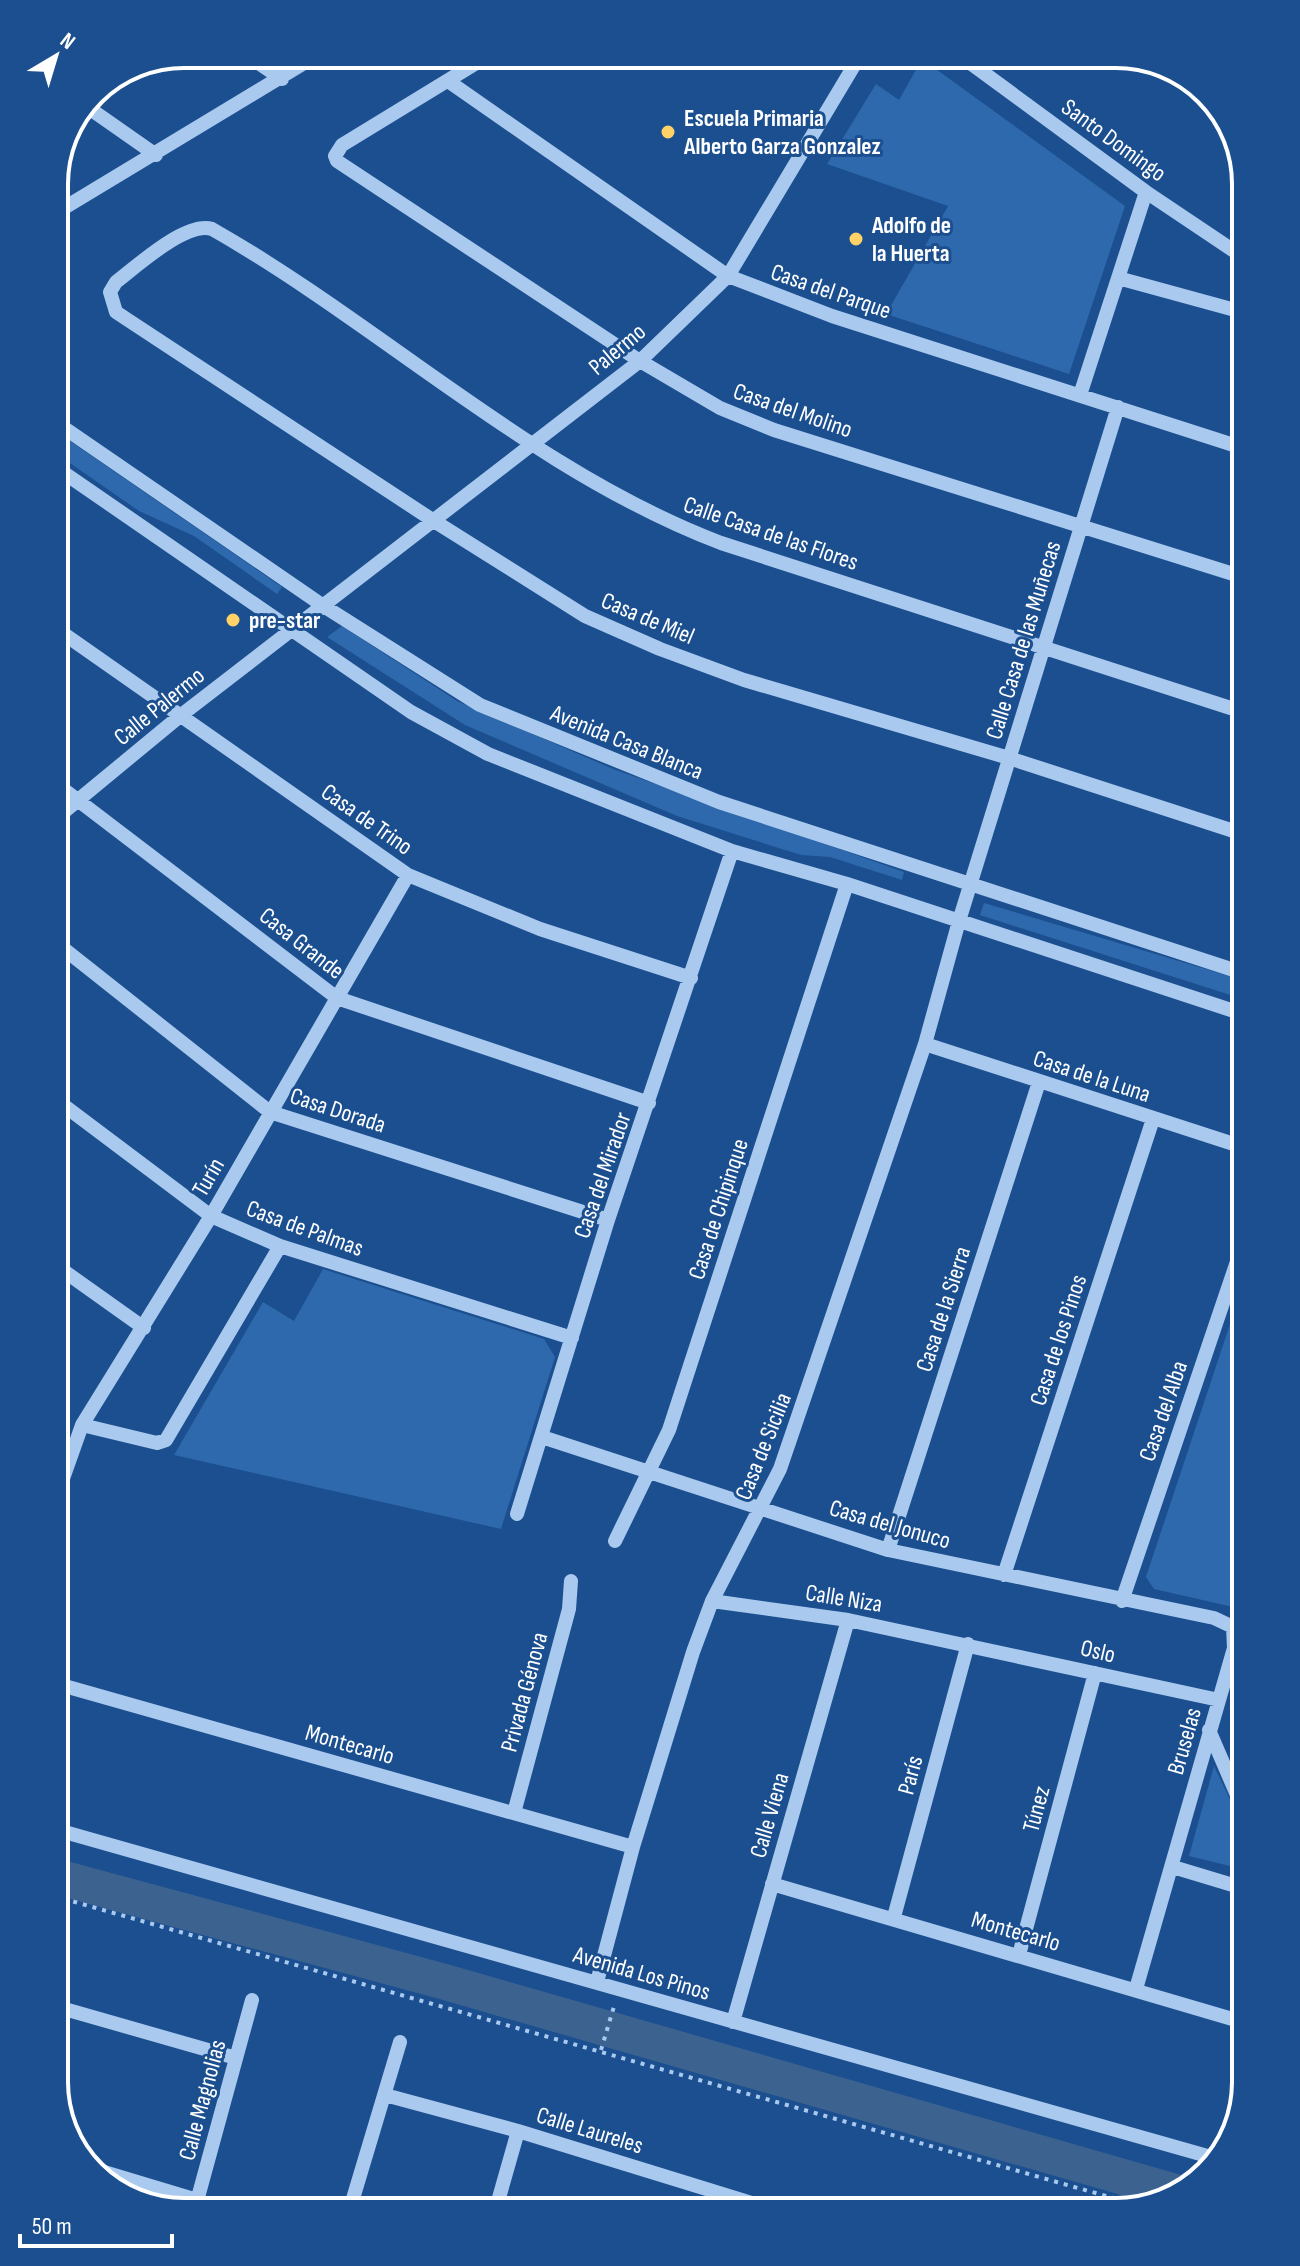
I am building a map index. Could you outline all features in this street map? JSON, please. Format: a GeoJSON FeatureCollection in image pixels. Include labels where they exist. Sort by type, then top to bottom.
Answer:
{"type":"FeatureCollection","features":[{"type":"Feature","properties":{"kind":"street"},"geometry":{"type":"LineString","coordinates":[[266,68],[282,79]]}},
{"type":"Feature","properties":{"kind":"street"},"geometry":{"type":"LineString","coordinates":[[68,206],[298,68]]}},
{"type":"Feature","properties":{"kind":"street"},"geometry":{"type":"LineString","coordinates":[[448,81],[469,68]]}},
{"type":"Feature","properties":{"kind":"street","name":"Palermo"},"geometry":{"type":"LineString","coordinates":[[322,605],[640,361],[728,276],[853,68]]}},
{"type":"Feature","properties":{"kind":"street","name":"Santo Domingo"},"geometry":{"type":"LineString","coordinates":[[977,68],[1146,192],[1232,250]]}},
{"type":"Feature","properties":{"kind":"street","name":"Casa del Molino"},"geometry":{"type":"LineString","coordinates":[[448,81],[342,145],[335,156],[342,166],[640,361],[720,408],[760,425],[1232,573]]}},
{"type":"Feature","properties":{"kind":"street","name":"Casa del Parque"},"geometry":{"type":"LineString","coordinates":[[448,81],[728,276],[832,316],[1232,444]]}},
{"type":"Feature","properties":{"kind":"street"},"geometry":{"type":"LineString","coordinates":[[94,112],[156,155]]}},
{"type":"Feature","properties":{"kind":"street"},"geometry":{"type":"LineString","coordinates":[[1080,395],[1146,192]]}},
{"type":"Feature","properties":{"kind":"street","name":"Calle Casa de las Flores"},"geometry":{"type":"LineString","coordinates":[[110,292],[116,282],[186,231],[204,226],[220,233],[609,491],[699,535],[1232,708]]}},
{"type":"Feature","properties":{"kind":"street"},"geometry":{"type":"LineString","coordinates":[[1118,278],[1232,309]]}},
{"type":"Feature","properties":{"kind":"street","name":"Casa de Miel"},"geometry":{"type":"LineString","coordinates":[[110,292],[116,312],[434,521],[585,616],[660,649],[744,680],[1009,758],[1232,830]]}},
{"type":"Feature","properties":{"kind":"street","name":"Calle Casa de las Muñecas"},"geometry":{"type":"LineString","coordinates":[[959,921],[1118,407]]}},
{"type":"Feature","properties":{"kind":"street","name":"Avenida Casa Blanca"},"geometry":{"type":"LineString","coordinates":[[68,431],[322,605],[480,705],[719,802],[1232,970]]}},
{"type":"Feature","properties":{"kind":"street"},"geometry":{"type":"LineString","coordinates":[[68,475],[411,712],[488,754],[732,851],[847,884],[1232,1010]]}},
{"type":"Feature","properties":{"kind":"street","name":"Calle Palermo"},"geometry":{"type":"LineString","coordinates":[[68,808],[322,605]]}},
{"type":"Feature","properties":{"kind":"street","name":"Casa de Trino"},"geometry":{"type":"LineString","coordinates":[[68,637],[408,875],[540,929],[691,978]]}},
{"type":"Feature","properties":{"kind":"street","name":"Casa Grande"},"geometry":{"type":"LineString","coordinates":[[68,792],[337,998],[649,1103]]}},
{"type":"Feature","properties":{"kind":"street","name":"Casa del Mirador"},"geometry":{"type":"LineString","coordinates":[[517,1514],[608,1220],[732,851]]}},
{"type":"Feature","properties":{"kind":"street","name":"Turín"},"geometry":{"type":"LineString","coordinates":[[68,1464],[82,1425],[211,1216],[408,875]]}},
{"type":"Feature","properties":{"kind":"street","name":"Casa de Chipinque"},"geometry":{"type":"LineString","coordinates":[[615,1541],[669,1430],[847,884]]}},
{"type":"Feature","properties":{"kind":"street","name":"Casa de Sicilia"},"geometry":{"type":"LineString","coordinates":[[597,1982],[633,1847],[712,1601],[763,1508],[800,1417],[925,1044],[959,921]]}},
{"type":"Feature","properties":{"kind":"street","name":"Casa Dorada"},"geometry":{"type":"LineString","coordinates":[[68,952],[270,1112],[608,1220]]}},
{"type":"Feature","properties":{"kind":"street","name":"Casa de la Luna"},"geometry":{"type":"LineString","coordinates":[[925,1044],[1232,1144]]}},
{"type":"Feature","properties":{"kind":"street","name":"Casa de la Sierra"},"geometry":{"type":"LineString","coordinates":[[888,1550],[1039,1082]]}},
{"type":"Feature","properties":{"kind":"street","name":"Casa de Palmas"},"geometry":{"type":"LineString","coordinates":[[68,1109],[211,1216],[280,1246],[572,1338]]}},
{"type":"Feature","properties":{"kind":"street","name":"Casa de los Pinos"},"geometry":{"type":"LineString","coordinates":[[1004,1575],[1153,1119]]}},
{"type":"Feature","properties":{"kind":"street"},"geometry":{"type":"LineString","coordinates":[[82,1425],[157,1443],[166,1440],[280,1246]]}},
{"type":"Feature","properties":{"kind":"street"},"geometry":{"type":"LineString","coordinates":[[68,1274],[144,1328]]}},
{"type":"Feature","properties":{"kind":"street","name":"Casa del Alba"},"geometry":{"type":"LineString","coordinates":[[1122,1601],[1232,1276]]}},
{"type":"Feature","properties":{"kind":"street","name":"Casa del Jonuco"},"geometry":{"type":"LineString","coordinates":[[542,1437],[888,1550],[1214,1618],[1232,1627]]}},
{"type":"Feature","properties":{"kind":"street","name":"Privada Génova"},"geometry":{"type":"LineString","coordinates":[[514,1813],[569,1609],[571,1581]]}},
{"type":"Feature","properties":{"kind":"street","name":"Calle Niza"},"geometry":{"type":"LineString","coordinates":[[712,1601],[848,1620],[968,1644]]}},
{"type":"Feature","properties":{"kind":"street","name":"Calle Viena"},"geometry":{"type":"LineString","coordinates":[[733,2022],[848,1620]]}},
{"type":"Feature","properties":{"kind":"street","name":"Oslo"},"geometry":{"type":"LineString","coordinates":[[968,1644],[1219,1700]]}},
{"type":"Feature","properties":{"kind":"street","name":"París"},"geometry":{"type":"LineString","coordinates":[[894,1917],[968,1644]]}},
{"type":"Feature","properties":{"kind":"street","name":"Bruselas"},"geometry":{"type":"LineString","coordinates":[[1136,1989],[1232,1655]]}},
{"type":"Feature","properties":{"kind":"street","name":"Túnez"},"geometry":{"type":"LineString","coordinates":[[1019,1955],[1095,1673]]}},
{"type":"Feature","properties":{"kind":"street","name":"Montecarlo"},"geometry":{"type":"LineString","coordinates":[[68,1687],[633,1847]]}},
{"type":"Feature","properties":{"kind":"street"},"geometry":{"type":"LineString","coordinates":[[1209,1730],[1232,1783]]}},
{"type":"Feature","properties":{"kind":"street","name":"Avenida Los Pinos"},"geometry":{"type":"LineString","coordinates":[[68,1833],[1205,2155]]}},
{"type":"Feature","properties":{"kind":"street"},"geometry":{"type":"LineString","coordinates":[[1173,1867],[1232,1885]]}},
{"type":"Feature","properties":{"kind":"street","name":"Montecarlo"},"geometry":{"type":"LineString","coordinates":[[772,1884],[894,1917],[1232,2019]]}},
{"type":"Feature","properties":{"kind":"street","name":"Calle Magnolias"},"geometry":{"type":"LineString","coordinates":[[198,2198],[252,2000]]}},
{"type":"Feature","properties":{"kind":"street"},"geometry":{"type":"LineString","coordinates":[[68,2010],[236,2058]]}},
{"type":"Feature","properties":{"kind":"street"},"geometry":{"type":"LineString","coordinates":[[353,2198],[400,2042]]}},
{"type":"Feature","properties":{"kind":"street","name":"Calle Laureles"},"geometry":{"type":"LineString","coordinates":[[385,2095],[518,2131],[736,2198]]}},
{"type":"Feature","properties":{"kind":"street"},"geometry":{"type":"LineString","coordinates":[[499,2198],[518,2131]]}},
{"type":"Feature","properties":{"kind":"street"},"geometry":{"type":"LineString","coordinates":[[122,2179],[172,2197]]}},
{"type":"Feature","properties":{"kind":"path"},"geometry":{"type":"LineString","coordinates":[[68,1900],[1113,2198]]}},
{"type":"Feature","properties":{"kind":"path"},"geometry":{"type":"LineString","coordinates":[[601,2050],[619,1989]]}},
{"type":"Feature","properties":{"kind":"shaded area"},"geometry":{"type":"Polygon","coordinates":[[[917,68],[934,68],[1125,206],[1069,374],[886,314],[948,206],[827,164],[876,84],[899,100],[917,68]]]}},
{"type":"Feature","properties":{"kind":"shaded area"},"geometry":{"type":"Polygon","coordinates":[[[68,440],[282,587],[277,594],[194,536],[139,511],[68,462],[68,440]]]}},
{"type":"Feature","properties":{"kind":"shaded area"},"geometry":{"type":"Polygon","coordinates":[[[342,626],[457,701],[613,769],[904,872],[902,880],[830,857],[801,855],[677,816],[465,725],[327,637],[342,626]]]}},
{"type":"Feature","properties":{"kind":"shaded area"},"geometry":{"type":"Polygon","coordinates":[[[984,903],[1232,977],[1232,996],[980,915],[984,903]]]}},
{"type":"Feature","properties":{"kind":"shaded area"},"geometry":{"type":"Polygon","coordinates":[[[323,1269],[544,1339],[555,1357],[501,1529],[174,1455],[263,1302],[294,1321],[323,1269]]]}},
{"type":"Feature","properties":{"kind":"shaded area"},"geometry":{"type":"Polygon","coordinates":[[[1232,1318],[1232,1607],[1154,1589],[1146,1577],[1232,1318]]]}},
{"type":"Feature","properties":{"kind":"shaded area"},"geometry":{"type":"Polygon","coordinates":[[[1214,1766],[1232,1804],[1232,1867],[1189,1856],[1214,1766]]]}},
{"type":"Feature","properties":{"kind":"waterway"},"geometry":{"type":"LineString","coordinates":[[68,1880],[445,1982],[1162,2188]]}},
{"type":"Feature","properties":{"kind":"place","name":"Escuela Primaria Alberto Garza Gonzalez"},"geometry":{"type":"Point","coordinates":[668,132]}},
{"type":"Feature","properties":{"kind":"place","name":"Adolfo de la Huerta"},"geometry":{"type":"Point","coordinates":[856,239]}},
{"type":"Feature","properties":{"kind":"place","name":"pre-star"},"geometry":{"type":"Point","coordinates":[233,620]}}]}
